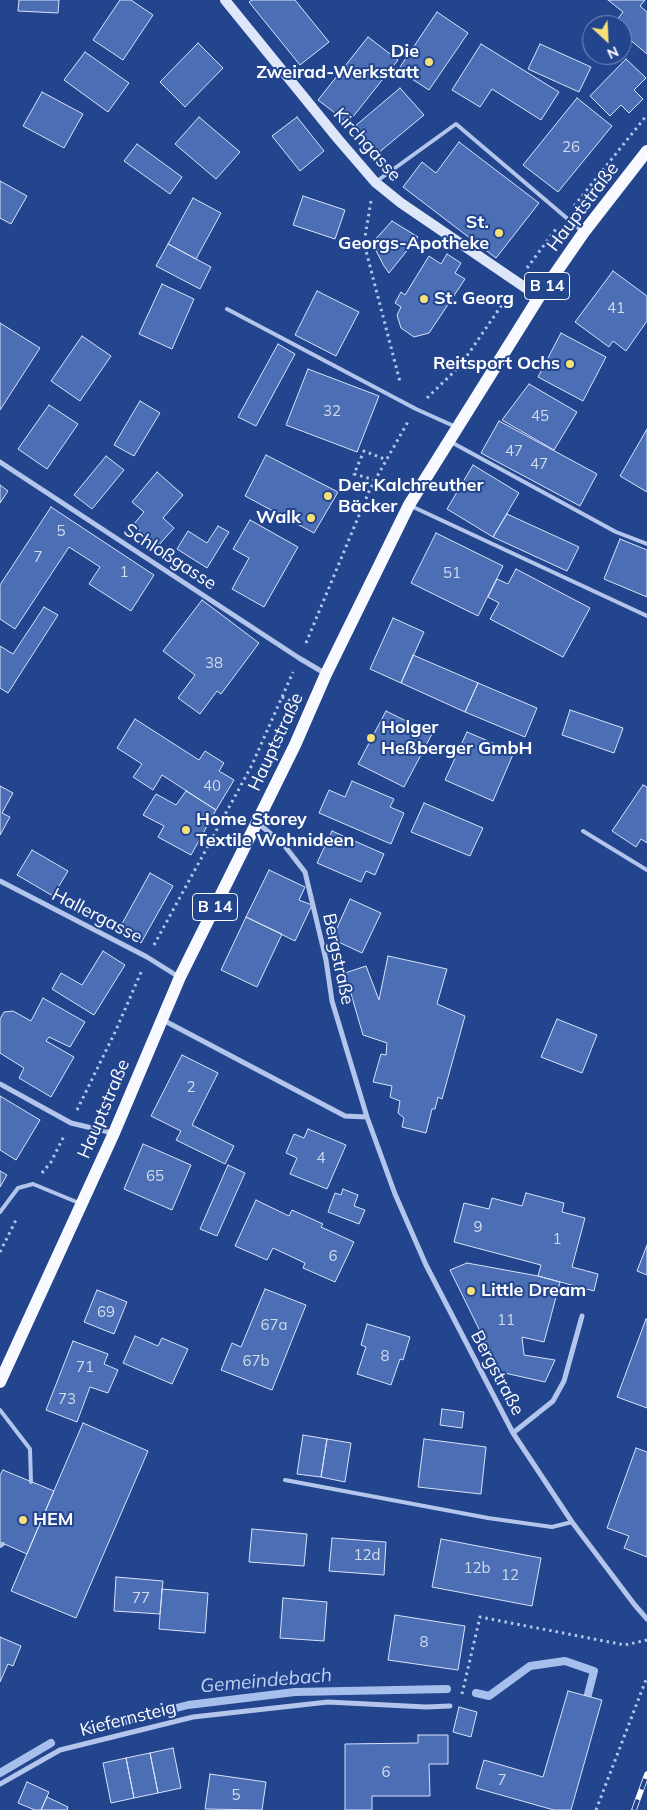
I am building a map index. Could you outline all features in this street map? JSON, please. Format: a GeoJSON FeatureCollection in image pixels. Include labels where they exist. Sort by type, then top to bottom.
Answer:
{"type":"FeatureCollection","features":[{"type":"Feature","properties":{"kind":"main road","name":"Kirchgasse"},"geometry":{"type":"LineString","coordinates":[[225,0],[375,182],[401,203],[539,297]]}},
{"type":"Feature","properties":{"kind":"main road","name":"Hauptstraße"},"geometry":{"type":"LineString","coordinates":[[0,1382],[114,1133],[180,977],[295,745],[326,674],[410,505],[539,297],[584,232],[647,152]]}},
{"type":"Feature","properties":{"kind":"street","name":"Schloßgasse"},"geometry":{"type":"LineString","coordinates":[[0,462],[326,674]]}},
{"type":"Feature","properties":{"kind":"street","name":"Bergstraße"},"geometry":{"type":"LineString","coordinates":[[257,822],[284,845],[305,872],[326,960],[332,1001],[366,1116],[426,1265],[513,1433],[572,1522],[647,1619]]}},
{"type":"Feature","properties":{"kind":"street","name":"Hallergasse"},"geometry":{"type":"LineString","coordinates":[[0,881],[147,957],[180,977]]}},
{"type":"Feature","properties":{"kind":"street"},"geometry":{"type":"LineString","coordinates":[[162,1019],[344,1116],[366,1116]]}},
{"type":"Feature","properties":{"kind":"street"},"geometry":{"type":"LineString","coordinates":[[0,1084],[71,1123],[114,1133]]}},
{"type":"Feature","properties":{"kind":"street"},"geometry":{"type":"LineString","coordinates":[[513,1433],[553,1401],[564,1381],[582,1316]]}},
{"type":"Feature","properties":{"kind":"street","name":"Kiefernsteig"},"geometry":{"type":"LineString","coordinates":[[0,1784],[60,1750],[194,1717],[328,1702],[426,1707],[450,1706]]}},
{"type":"Feature","properties":{"kind":"lane"},"geometry":{"type":"LineString","coordinates":[[375,182],[456,124],[584,232]]}},
{"type":"Feature","properties":{"kind":"lane"},"geometry":{"type":"LineString","coordinates":[[227,309],[457,428]]}},
{"type":"Feature","properties":{"kind":"lane"},"geometry":{"type":"LineString","coordinates":[[449,441],[616,532],[647,544]]}},
{"type":"Feature","properties":{"kind":"lane"},"geometry":{"type":"LineString","coordinates":[[410,505],[647,616]]}},
{"type":"Feature","properties":{"kind":"lane"},"geometry":{"type":"LineString","coordinates":[[583,831],[647,870]]}},
{"type":"Feature","properties":{"kind":"lane"},"geometry":{"type":"LineString","coordinates":[[0,1212],[18,1188],[33,1184],[81,1204]]}},
{"type":"Feature","properties":{"kind":"lane"},"geometry":{"type":"LineString","coordinates":[[0,1410],[30,1449],[31,1482]]}},
{"type":"Feature","properties":{"kind":"lane"},"geometry":{"type":"LineString","coordinates":[[285,1480],[488,1518],[552,1527],[572,1522]]}},
{"type":"Feature","properties":{"kind":"path"},"geometry":{"type":"LineString","coordinates":[[299,658],[375,480],[416,408],[460,366],[516,283],[565,217],[647,115]]}},
{"type":"Feature","properties":{"kind":"path"},"geometry":{"type":"LineString","coordinates":[[375,182],[364,243],[399,380],[416,408]]}},
{"type":"Feature","properties":{"kind":"path"},"geometry":{"type":"LineString","coordinates":[[375,480],[354,474],[364,451],[387,460]]}},
{"type":"Feature","properties":{"kind":"path"},"geometry":{"type":"LineString","coordinates":[[450,1706],[461,1697],[480,1617],[625,1645],[647,1640]]}},
{"type":"Feature","properties":{"kind":"path"},"geometry":{"type":"LineString","coordinates":[[596,1810],[647,1678]]}},
{"type":"Feature","properties":{"kind":"building"},"geometry":{"type":"Polygon","coordinates":[[[19,0],[59,0],[58,13],[18,11],[19,0]]]}},
{"type":"Feature","properties":{"kind":"building"},"geometry":{"type":"Polygon","coordinates":[[[120,0],[131,0],[153,15],[123,60],[93,40],[120,0]]]}},
{"type":"Feature","properties":{"kind":"building"},"geometry":{"type":"Polygon","coordinates":[[[252,0],[295,0],[329,42],[300,65],[249,2],[252,0]]]}},
{"type":"Feature","properties":{"kind":"building"},"geometry":{"type":"Polygon","coordinates":[[[608,0],[645,0],[640,6],[647,12],[647,54],[632,41],[632,15],[621,15],[623,12],[608,0]]]}},
{"type":"Feature","properties":{"kind":"building"},"geometry":{"type":"Polygon","coordinates":[[[437,12],[468,33],[429,90],[398,70],[437,12]]]}},
{"type":"Feature","properties":{"kind":"building"},"geometry":{"type":"Polygon","coordinates":[[[368,37],[398,60],[348,123],[318,100],[368,37]]]}},
{"type":"Feature","properties":{"kind":"building"},"geometry":{"type":"Polygon","coordinates":[[[198,43],[223,68],[185,107],[160,82],[198,43]]]}},
{"type":"Feature","properties":{"kind":"building"},"geometry":{"type":"Polygon","coordinates":[[[481,44],[559,92],[541,120],[492,89],[480,107],[452,90],[481,44]]]}},
{"type":"Feature","properties":{"kind":"building"},"geometry":{"type":"Polygon","coordinates":[[[540,44],[582,63],[582,65],[591,67],[579,92],[528,69],[540,44]]]}},
{"type":"Feature","properties":{"kind":"building"},"geometry":{"type":"Polygon","coordinates":[[[85,52],[129,83],[108,112],[64,80],[85,52]]]}},
{"type":"Feature","properties":{"kind":"building"},"geometry":{"type":"Polygon","coordinates":[[[620,65],[632,65],[646,78],[634,90],[643,99],[629,113],[621,105],[610,116],[590,96],[620,65]]]}},
{"type":"Feature","properties":{"kind":"building"},"geometry":{"type":"Polygon","coordinates":[[[400,88],[424,115],[377,154],[354,127],[400,88]]]}},
{"type":"Feature","properties":{"kind":"building"},"geometry":{"type":"Polygon","coordinates":[[[42,92],[83,114],[64,148],[23,126],[42,92]]]}},
{"type":"Feature","properties":{"kind":"building"},"geometry":{"type":"Polygon","coordinates":[[[577,98],[612,126],[558,192],[523,165],[577,98]]]}},
{"type":"Feature","properties":{"kind":"building"},"geometry":{"type":"Polygon","coordinates":[[[199,117],[240,152],[216,179],[175,144],[199,117]]]}},
{"type":"Feature","properties":{"kind":"building"},"geometry":{"type":"Polygon","coordinates":[[[297,117],[324,151],[300,171],[272,136],[297,117]]]}},
{"type":"Feature","properties":{"kind":"building"},"geometry":{"type":"Polygon","coordinates":[[[459,142],[539,203],[496,258],[403,187],[422,162],[436,173],[459,142]]]}},
{"type":"Feature","properties":{"kind":"building"},"geometry":{"type":"Polygon","coordinates":[[[137,144],[182,177],[170,194],[124,161],[137,144]]]}},
{"type":"Feature","properties":{"kind":"building"},"geometry":{"type":"Polygon","coordinates":[[[0,181],[27,196],[11,224],[0,218],[0,181]]]}},
{"type":"Feature","properties":{"kind":"building"},"geometry":{"type":"Polygon","coordinates":[[[303,196],[345,210],[335,239],[293,225],[303,196]]]}},
{"type":"Feature","properties":{"kind":"building"},"geometry":{"type":"Polygon","coordinates":[[[193,198],[221,213],[196,259],[168,244],[193,198]]]}},
{"type":"Feature","properties":{"kind":"building"},"geometry":{"type":"Polygon","coordinates":[[[392,221],[418,237],[389,273],[372,243],[392,221]]]}},
{"type":"Feature","properties":{"kind":"building"},"geometry":{"type":"Polygon","coordinates":[[[168,244],[211,267],[200,289],[156,266],[168,244]]]}},
{"type":"Feature","properties":{"kind":"building","name":"St. Georg"},"geometry":{"type":"Polygon","coordinates":[[[447,254],[461,263],[455,273],[465,279],[429,333],[414,337],[401,328],[397,315],[401,307],[395,303],[401,292],[405,295],[429,256],[441,264],[447,254]]]}},
{"type":"Feature","properties":{"kind":"building"},"geometry":{"type":"Polygon","coordinates":[[[613,271],[647,296],[647,321],[626,351],[613,341],[609,347],[575,322],[613,271]]]}},
{"type":"Feature","properties":{"kind":"building"},"geometry":{"type":"Polygon","coordinates":[[[162,284],[194,299],[172,349],[139,334],[162,284]]]}},
{"type":"Feature","properties":{"kind":"building"},"geometry":{"type":"Polygon","coordinates":[[[317,291],[359,312],[336,356],[295,335],[317,291]]]}},
{"type":"Feature","properties":{"kind":"building"},"geometry":{"type":"Polygon","coordinates":[[[0,323],[40,348],[0,410],[0,323]]]}},
{"type":"Feature","properties":{"kind":"building"},"geometry":{"type":"Polygon","coordinates":[[[561,333],[606,357],[583,401],[538,377],[561,333]]]}},
{"type":"Feature","properties":{"kind":"building"},"geometry":{"type":"Polygon","coordinates":[[[82,336],[111,356],[80,401],[51,381],[82,336]]]}},
{"type":"Feature","properties":{"kind":"building"},"geometry":{"type":"Polygon","coordinates":[[[278,344],[295,354],[256,426],[238,417],[278,344]]]}},
{"type":"Feature","properties":{"kind":"building"},"geometry":{"type":"Polygon","coordinates":[[[308,369],[379,396],[357,452],[286,425],[308,369]]]}},
{"type":"Feature","properties":{"kind":"building"},"geometry":{"type":"Polygon","coordinates":[[[529,384],[577,412],[554,450],[502,420],[529,384]]]}},
{"type":"Feature","properties":{"kind":"building"},"geometry":{"type":"Polygon","coordinates":[[[140,401],[160,413],[134,456],[114,445],[140,401]]]}},
{"type":"Feature","properties":{"kind":"building"},"geometry":{"type":"Polygon","coordinates":[[[49,405],[78,424],[47,469],[18,449],[49,405]]]}},
{"type":"Feature","properties":{"kind":"building"},"geometry":{"type":"Polygon","coordinates":[[[499,421],[597,474],[580,506],[481,453],[499,421]]]}},
{"type":"Feature","properties":{"kind":"building"},"geometry":{"type":"Polygon","coordinates":[[[647,429],[647,492],[620,476],[647,429]]]}},
{"type":"Feature","properties":{"kind":"building"},"geometry":{"type":"Polygon","coordinates":[[[266,455],[338,492],[314,533],[245,496],[266,455]]]}},
{"type":"Feature","properties":{"kind":"building"},"geometry":{"type":"Polygon","coordinates":[[[106,456],[124,470],[92,509],[74,495],[106,456]]]}},
{"type":"Feature","properties":{"kind":"building"},"geometry":{"type":"Polygon","coordinates":[[[473,465],[519,493],[493,537],[447,509],[473,465]]]}},
{"type":"Feature","properties":{"kind":"building"},"geometry":{"type":"Polygon","coordinates":[[[157,472],[183,495],[163,518],[174,528],[158,546],[133,525],[144,512],[132,502],[157,472]]]}},
{"type":"Feature","properties":{"kind":"building"},"geometry":{"type":"Polygon","coordinates":[[[0,485],[8,491],[0,503],[0,485]]]}},
{"type":"Feature","properties":{"kind":"building"},"geometry":{"type":"Polygon","coordinates":[[[51,507],[154,575],[131,611],[89,584],[100,567],[69,547],[15,629],[0,619],[0,585],[51,507]]]}},
{"type":"Feature","properties":{"kind":"building"},"geometry":{"type":"Polygon","coordinates":[[[507,514],[579,547],[567,571],[493,537],[507,514]]]}},
{"type":"Feature","properties":{"kind":"building"},"geometry":{"type":"Polygon","coordinates":[[[250,520],[298,547],[264,607],[232,589],[249,558],[233,549],[250,520]]]}},
{"type":"Feature","properties":{"kind":"building"},"geometry":{"type":"Polygon","coordinates":[[[218,526],[229,532],[207,568],[177,549],[188,531],[207,543],[218,526]]]}},
{"type":"Feature","properties":{"kind":"building"},"geometry":{"type":"Polygon","coordinates":[[[436,533],[503,566],[478,616],[411,583],[436,533]]]}},
{"type":"Feature","properties":{"kind":"building"},"geometry":{"type":"Polygon","coordinates":[[[620,539],[647,550],[647,597],[604,579],[620,539]]]}},
{"type":"Feature","properties":{"kind":"building"},"geometry":{"type":"Polygon","coordinates":[[[516,569],[590,608],[563,657],[490,619],[499,603],[488,597],[497,579],[508,584],[516,569]]]}},
{"type":"Feature","properties":{"kind":"building"},"geometry":{"type":"Polygon","coordinates":[[[202,600],[259,643],[221,694],[217,691],[200,714],[178,698],[195,675],[163,651],[202,600]]]}},
{"type":"Feature","properties":{"kind":"building"},"geometry":{"type":"Polygon","coordinates":[[[44,607],[58,615],[8,693],[0,688],[0,646],[13,654],[44,607]]]}},
{"type":"Feature","properties":{"kind":"building"},"geometry":{"type":"Polygon","coordinates":[[[393,618],[424,632],[401,683],[370,669],[393,618]]]}},
{"type":"Feature","properties":{"kind":"building"},"geometry":{"type":"Polygon","coordinates":[[[413,655],[478,683],[465,712],[401,683],[413,655]]]}},
{"type":"Feature","properties":{"kind":"building"},"geometry":{"type":"Polygon","coordinates":[[[478,683],[537,708],[525,737],[465,712],[478,683]]]}},
{"type":"Feature","properties":{"kind":"building"},"geometry":{"type":"Polygon","coordinates":[[[570,710],[623,728],[614,753],[562,735],[570,710]]]}},
{"type":"Feature","properties":{"kind":"building"},"geometry":{"type":"Polygon","coordinates":[[[386,711],[432,734],[404,787],[358,764],[386,711]]]}},
{"type":"Feature","properties":{"kind":"building"},"geometry":{"type":"Polygon","coordinates":[[[135,719],[199,760],[205,751],[224,763],[219,771],[234,780],[216,810],[162,775],[153,790],[133,777],[142,764],[117,748],[135,719]]]}},
{"type":"Feature","properties":{"kind":"building"},"geometry":{"type":"Polygon","coordinates":[[[467,732],[514,752],[493,801],[445,780],[467,732]]]}},
{"type":"Feature","properties":{"kind":"building"},"geometry":{"type":"Polygon","coordinates":[[[352,781],[394,799],[390,807],[404,813],[391,844],[319,813],[329,790],[345,797],[352,781]]]}},
{"type":"Feature","properties":{"kind":"building"},"geometry":{"type":"Polygon","coordinates":[[[643,785],[647,787],[647,843],[641,839],[636,847],[612,831],[643,785]]]}},
{"type":"Feature","properties":{"kind":"building"},"geometry":{"type":"Polygon","coordinates":[[[0,786],[13,793],[2,813],[10,817],[0,835],[0,786]]]}},
{"type":"Feature","properties":{"kind":"building"},"geometry":{"type":"Polygon","coordinates":[[[186,791],[216,810],[191,855],[158,837],[164,826],[143,815],[156,794],[176,805],[186,791]]]}},
{"type":"Feature","properties":{"kind":"building"},"geometry":{"type":"Polygon","coordinates":[[[424,803],[483,828],[470,856],[411,832],[424,803]]]}},
{"type":"Feature","properties":{"kind":"building"},"geometry":{"type":"Polygon","coordinates":[[[332,831],[384,854],[375,875],[366,871],[361,882],[317,863],[332,831]]]}},
{"type":"Feature","properties":{"kind":"building"},"geometry":{"type":"Polygon","coordinates":[[[32,850],[68,871],[53,896],[17,875],[32,850]]]}},
{"type":"Feature","properties":{"kind":"building"},"geometry":{"type":"Polygon","coordinates":[[[269,870],[305,887],[299,900],[312,905],[295,941],[246,917],[269,870]]]}},
{"type":"Feature","properties":{"kind":"building"},"geometry":{"type":"Polygon","coordinates":[[[150,873],[173,886],[141,943],[118,931],[150,873]]]}},
{"type":"Feature","properties":{"kind":"building"},"geometry":{"type":"Polygon","coordinates":[[[350,899],[381,913],[362,953],[332,939],[350,899]]]}},
{"type":"Feature","properties":{"kind":"building"},"geometry":{"type":"Polygon","coordinates":[[[246,917],[282,934],[257,987],[221,970],[246,917]]]}},
{"type":"Feature","properties":{"kind":"building"},"geometry":{"type":"Polygon","coordinates":[[[103,951],[125,965],[94,1015],[52,989],[61,973],[82,985],[103,951]]]}},
{"type":"Feature","properties":{"kind":"building"},"geometry":{"type":"Polygon","coordinates":[[[388,956],[447,969],[437,1004],[465,1016],[442,1099],[438,1097],[435,1109],[432,1109],[426,1133],[402,1127],[404,1118],[398,1113],[400,1101],[390,1097],[392,1086],[373,1082],[381,1054],[386,1055],[387,1043],[363,1035],[345,973],[366,966],[379,1000],[388,956]]]}},
{"type":"Feature","properties":{"kind":"building"},"geometry":{"type":"Polygon","coordinates":[[[43,998],[85,1022],[70,1047],[49,1037],[46,1041],[74,1057],[51,1097],[19,1078],[24,1068],[0,1053],[0,1019],[4,1012],[13,1011],[31,1021],[43,998]]]}},
{"type":"Feature","properties":{"kind":"building"},"geometry":{"type":"Polygon","coordinates":[[[557,1019],[597,1035],[582,1073],[541,1057],[557,1019]]]}},
{"type":"Feature","properties":{"kind":"building"},"geometry":{"type":"Polygon","coordinates":[[[182,1055],[218,1073],[192,1125],[234,1146],[225,1164],[176,1140],[181,1131],[151,1116],[182,1055]]]}},
{"type":"Feature","properties":{"kind":"building"},"geometry":{"type":"Polygon","coordinates":[[[0,1096],[40,1120],[16,1160],[0,1150],[0,1096]]]}},
{"type":"Feature","properties":{"kind":"building"},"geometry":{"type":"Polygon","coordinates":[[[308,1129],[346,1145],[327,1189],[290,1174],[297,1158],[286,1153],[294,1134],[304,1138],[308,1129]]]}},
{"type":"Feature","properties":{"kind":"building"},"geometry":{"type":"Polygon","coordinates":[[[143,1144],[191,1165],[172,1210],[124,1189],[143,1144]]]}},
{"type":"Feature","properties":{"kind":"building"},"geometry":{"type":"Polygon","coordinates":[[[228,1165],[245,1173],[217,1236],[200,1229],[228,1165]]]}},
{"type":"Feature","properties":{"kind":"building"},"geometry":{"type":"Polygon","coordinates":[[[0,1171],[7,1175],[0,1187],[0,1171]]]}},
{"type":"Feature","properties":{"kind":"building"},"geometry":{"type":"Polygon","coordinates":[[[343,1189],[358,1195],[354,1206],[365,1210],[359,1224],[328,1212],[335,1193],[341,1195],[343,1189]]]}},
{"type":"Feature","properties":{"kind":"building"},"geometry":{"type":"Polygon","coordinates":[[[526,1193],[564,1203],[562,1212],[585,1218],[572,1267],[598,1274],[594,1291],[538,1276],[541,1265],[454,1242],[464,1203],[489,1209],[492,1198],[522,1206],[526,1193]]]}},
{"type":"Feature","properties":{"kind":"building"},"geometry":{"type":"Polygon","coordinates":[[[256,1200],[289,1216],[292,1210],[323,1224],[321,1227],[354,1242],[335,1282],[303,1268],[305,1263],[273,1248],[267,1260],[235,1246],[256,1200]]]}},
{"type":"Feature","properties":{"kind":"building"},"geometry":{"type":"Polygon","coordinates":[[[647,1245],[647,1275],[637,1271],[647,1245]]]}},
{"type":"Feature","properties":{"kind":"building"},"geometry":{"type":"Polygon","coordinates":[[[467,1263],[560,1282],[544,1342],[522,1337],[524,1355],[555,1360],[545,1382],[500,1372],[450,1270],[467,1263]]]}},
{"type":"Feature","properties":{"kind":"building"},"geometry":{"type":"Polygon","coordinates":[[[265,1289],[306,1305],[272,1390],[221,1370],[232,1343],[241,1347],[265,1289]]]}},
{"type":"Feature","properties":{"kind":"building"},"geometry":{"type":"Polygon","coordinates":[[[97,1290],[127,1302],[114,1334],[84,1322],[97,1290]]]}},
{"type":"Feature","properties":{"kind":"building"},"geometry":{"type":"Polygon","coordinates":[[[647,1319],[647,1408],[617,1397],[647,1319]]]}},
{"type":"Feature","properties":{"kind":"building"},"geometry":{"type":"Polygon","coordinates":[[[367,1324],[410,1337],[403,1360],[400,1359],[391,1385],[357,1374],[366,1347],[361,1345],[367,1324]]]}},
{"type":"Feature","properties":{"kind":"building"},"geometry":{"type":"Polygon","coordinates":[[[135,1336],[158,1346],[162,1338],[188,1349],[172,1384],[123,1363],[135,1336]]]}},
{"type":"Feature","properties":{"kind":"building"},"geometry":{"type":"Polygon","coordinates":[[[73,1341],[108,1354],[104,1364],[118,1370],[108,1393],[90,1387],[77,1422],[46,1410],[73,1341]]]}},
{"type":"Feature","properties":{"kind":"building"},"geometry":{"type":"Polygon","coordinates":[[[442,1409],[464,1412],[462,1428],[440,1425],[442,1409]]]}},
{"type":"Feature","properties":{"kind":"building"},"geometry":{"type":"Polygon","coordinates":[[[83,1423],[148,1451],[76,1618],[11,1591],[83,1423]]]}},
{"type":"Feature","properties":{"kind":"building"},"geometry":{"type":"Polygon","coordinates":[[[303,1435],[327,1439],[321,1477],[297,1474],[303,1435]]]}},
{"type":"Feature","properties":{"kind":"building"},"geometry":{"type":"Polygon","coordinates":[[[327,1439],[351,1443],[345,1482],[321,1477],[327,1439]]]}},
{"type":"Feature","properties":{"kind":"building"},"geometry":{"type":"Polygon","coordinates":[[[424,1439],[486,1447],[481,1494],[418,1487],[424,1439]]]}},
{"type":"Feature","properties":{"kind":"building"},"geometry":{"type":"Polygon","coordinates":[[[636,1448],[647,1452],[647,1557],[624,1548],[629,1536],[607,1528],[636,1448]]]}},
{"type":"Feature","properties":{"kind":"building"},"geometry":{"type":"Polygon","coordinates":[[[3,1470],[54,1491],[27,1554],[0,1542],[0,1475],[3,1470]]]}},
{"type":"Feature","properties":{"kind":"building"},"geometry":{"type":"Polygon","coordinates":[[[252,1529],[307,1534],[304,1566],[249,1562],[252,1529]]]}},
{"type":"Feature","properties":{"kind":"building"},"geometry":{"type":"Polygon","coordinates":[[[332,1538],[386,1542],[384,1575],[329,1571],[332,1538]]]}},
{"type":"Feature","properties":{"kind":"building"},"geometry":{"type":"Polygon","coordinates":[[[441,1539],[541,1558],[532,1606],[432,1587],[441,1539]]]}},
{"type":"Feature","properties":{"kind":"building"},"geometry":{"type":"Polygon","coordinates":[[[116,1577],[163,1581],[160,1614],[114,1611],[116,1577]]]}},
{"type":"Feature","properties":{"kind":"building"},"geometry":{"type":"Polygon","coordinates":[[[162,1589],[208,1593],[205,1633],[159,1629],[162,1589]]]}},
{"type":"Feature","properties":{"kind":"building"},"geometry":{"type":"Polygon","coordinates":[[[283,1598],[327,1602],[324,1641],[280,1638],[283,1598]]]}},
{"type":"Feature","properties":{"kind":"building"},"geometry":{"type":"Polygon","coordinates":[[[395,1615],[465,1626],[458,1670],[388,1660],[395,1615]]]}},
{"type":"Feature","properties":{"kind":"building"},"geometry":{"type":"Polygon","coordinates":[[[0,1637],[21,1646],[13,1666],[8,1664],[0,1682],[0,1637]]]}},
{"type":"Feature","properties":{"kind":"building"},"geometry":{"type":"Polygon","coordinates":[[[568,1691],[602,1700],[571,1810],[554,1810],[476,1788],[484,1760],[543,1777],[568,1691]]]}},
{"type":"Feature","properties":{"kind":"building"},"geometry":{"type":"Polygon","coordinates":[[[459,1707],[477,1712],[471,1737],[453,1732],[459,1707]]]}},
{"type":"Feature","properties":{"kind":"building"},"geometry":{"type":"Polygon","coordinates":[[[418,1735],[448,1735],[448,1764],[429,1764],[430,1796],[372,1796],[372,1810],[345,1810],[345,1744],[418,1743],[418,1735]]]}},
{"type":"Feature","properties":{"kind":"building"},"geometry":{"type":"Polygon","coordinates":[[[173,1748],[181,1788],[158,1793],[150,1753],[173,1748]]]}},
{"type":"Feature","properties":{"kind":"building"},"geometry":{"type":"Polygon","coordinates":[[[150,1753],[158,1793],[134,1798],[126,1758],[150,1753]]]}},
{"type":"Feature","properties":{"kind":"building"},"geometry":{"type":"Polygon","coordinates":[[[126,1758],[134,1798],[111,1803],[103,1763],[126,1758]]]}},
{"type":"Feature","properties":{"kind":"building"},"geometry":{"type":"Polygon","coordinates":[[[210,1774],[266,1782],[262,1810],[205,1809],[210,1774]]]}},
{"type":"Feature","properties":{"kind":"building"},"geometry":{"type":"Polygon","coordinates":[[[27,1782],[49,1792],[41,1810],[35,1810],[18,1803],[27,1782]]]}},
{"type":"Feature","properties":{"kind":"building"},"geometry":{"type":"Polygon","coordinates":[[[47,1797],[68,1807],[67,1810],[41,1810],[47,1797]]]}},
{"type":"Feature","properties":{"kind":"waterway","name":"Gemeindebach"},"geometry":{"type":"LineString","coordinates":[[476,1693],[489,1696],[530,1666],[565,1661],[594,1671],[585,1706]]}},
{"type":"Feature","properties":{"kind":"waterway","name":"Gemeindebach"},"geometry":{"type":"LineString","coordinates":[[91,1730],[188,1705],[295,1692],[447,1689]]}},
{"type":"Feature","properties":{"kind":"waterway","name":"Gemeindebach"},"geometry":{"type":"LineString","coordinates":[[0,1773],[51,1743]]}},
{"type":"Feature","properties":{"kind":"railway"},"geometry":{"type":"LineString","coordinates":[[634,1810],[647,1774]]}},
{"type":"Feature","properties":{"kind":"place","name":"Die Zweirad-Werkstatt"},"geometry":{"type":"Point","coordinates":[429,62]}},
{"type":"Feature","properties":{"kind":"place","name":"St. Georgs-Apotheke"},"geometry":{"type":"Point","coordinates":[499,233]}},
{"type":"Feature","properties":{"kind":"place","name":"St. Georg"},"geometry":{"type":"Point","coordinates":[424,299]}},
{"type":"Feature","properties":{"kind":"place","name":"Reitsport Ochs"},"geometry":{"type":"Point","coordinates":[570,364]}},
{"type":"Feature","properties":{"kind":"place","name":"Der Kalchreuther Bäcker"},"geometry":{"type":"Point","coordinates":[328,496]}},
{"type":"Feature","properties":{"kind":"place","name":"Walk"},"geometry":{"type":"Point","coordinates":[311,518]}},
{"type":"Feature","properties":{"kind":"place","name":"Holger Heßberger GmbH"},"geometry":{"type":"Point","coordinates":[371,738]}},
{"type":"Feature","properties":{"kind":"place","name":"Home Storey Textile Wohnideen"},"geometry":{"type":"Point","coordinates":[186,830]}},
{"type":"Feature","properties":{"kind":"place","name":"Little Dream"},"geometry":{"type":"Point","coordinates":[471,1291]}},
{"type":"Feature","properties":{"kind":"place","name":"HEM"},"geometry":{"type":"Point","coordinates":[23,1520]}}]}
